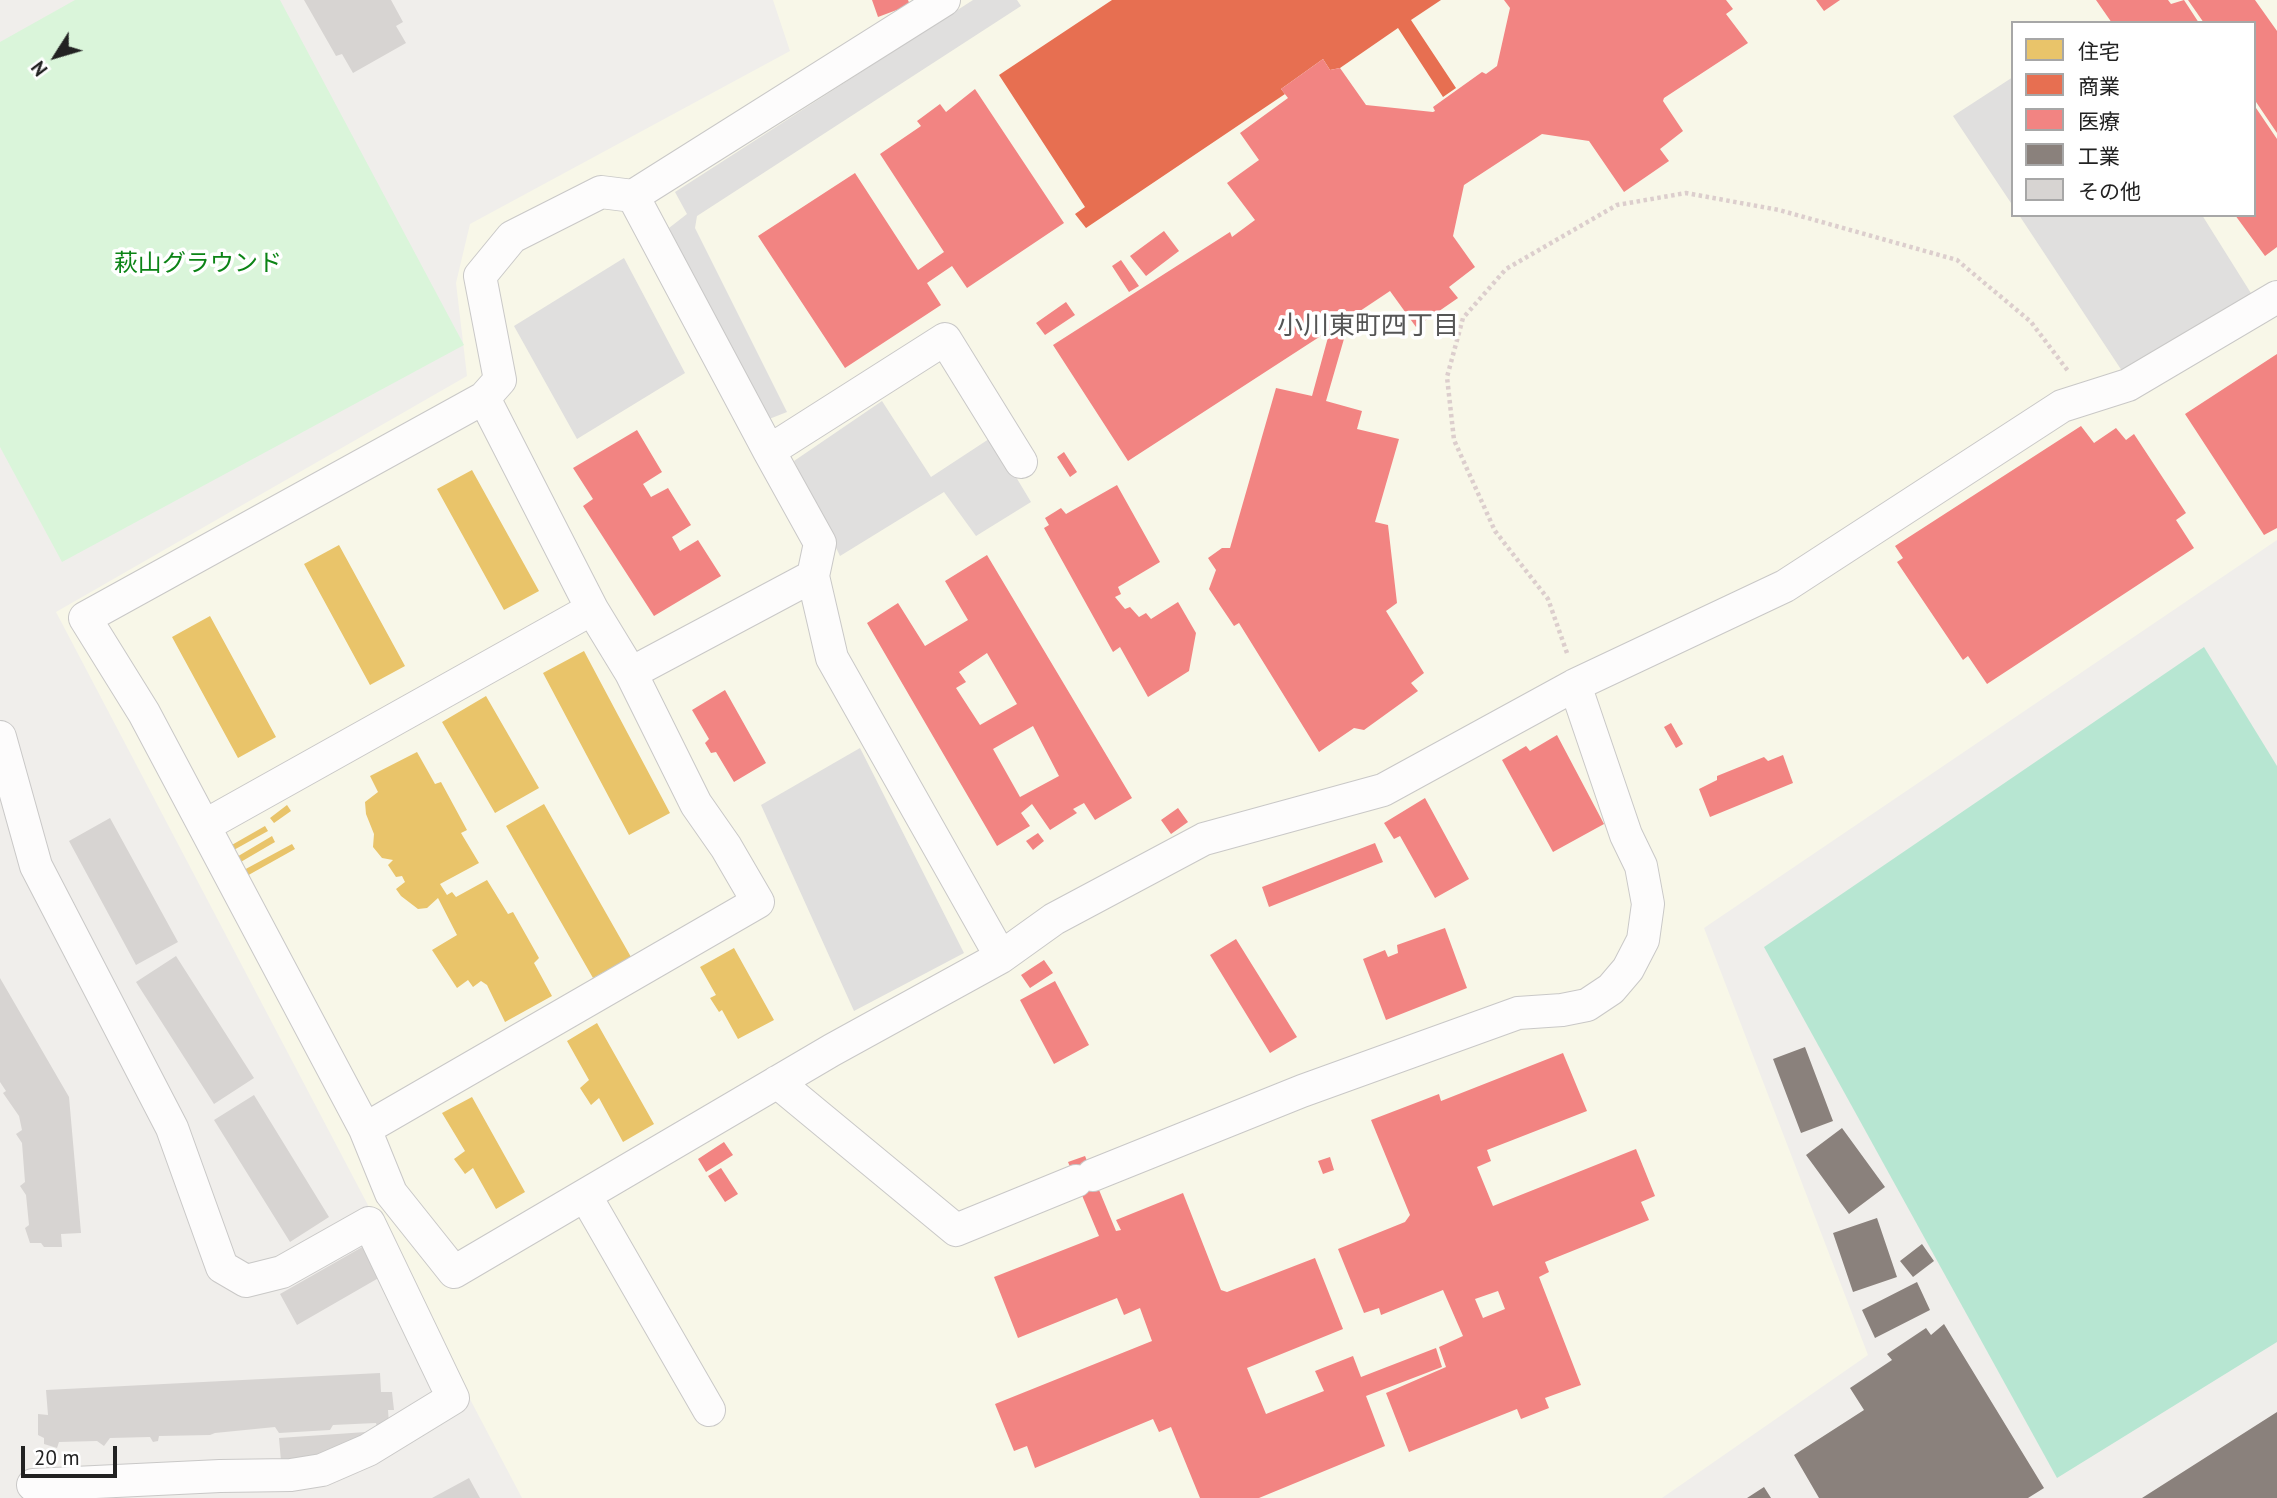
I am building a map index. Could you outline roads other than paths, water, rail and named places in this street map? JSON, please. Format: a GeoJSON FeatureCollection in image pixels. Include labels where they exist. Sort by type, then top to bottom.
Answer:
{"type":"FeatureCollection","features":[{"type":"Feature","properties":{"kind":"street"},"geometry":{"type":"LineString","coordinates":[[944,0],[633,196],[601,192],[512,237],[480,276],[500,380],[484,398],[85,618],[144,713],[365,1129],[391,1193],[454,1272],[777,1082],[1001,957],[1054,919],[1204,839],[1383,790],[1575,685],[1785,586],[2062,406],[2128,385],[2277,297]]}},
{"type":"Feature","properties":{"kind":"street"},"geometry":{"type":"LineString","coordinates":[[633,196],[820,543],[813,576],[832,658],[1001,957]]}},
{"type":"Feature","properties":{"kind":"street"},"geometry":{"type":"LineString","coordinates":[[769,451],[945,339],[1021,462]]}},
{"type":"Feature","properties":{"kind":"street"},"geometry":{"type":"LineString","coordinates":[[365,1129],[758,902],[726,847],[696,804],[631,673],[592,609],[484,398]]}},
{"type":"Feature","properties":{"kind":"street"},"geometry":{"type":"LineString","coordinates":[[631,673],[813,576]]}},
{"type":"Feature","properties":{"kind":"street"},"geometry":{"type":"LineString","coordinates":[[204,826],[592,609]]}},
{"type":"Feature","properties":{"kind":"street"},"geometry":{"type":"LineString","coordinates":[[777,1082],[956,1230],[1302,1091],[1518,1013],[1587,1005],[1611,989],[1628,969],[1643,940],[1648,904],[1641,866],[1626,835],[1575,685]]}},
{"type":"Feature","properties":{"kind":"street"},"geometry":{"type":"LineString","coordinates":[[0,737],[36,866],[172,1128],[222,1267],[246,1281],[282,1272],[369,1223],[453,1398],[368,1450],[322,1470],[291,1475],[33,1485]]}},
{"type":"Feature","properties":{"kind":"street"},"geometry":{"type":"LineString","coordinates":[[585,1195],[709,1410]]}},
{"type":"Feature","properties":{"kind":"street"},"geometry":{"type":"LineString","coordinates":[[252,1498],[291,1475]]}},
{"type":"Feature","properties":{"kind":"district","name":"小川東町四丁目"},"geometry":{"type":"Point","coordinates":[1368,327]}},
{"type":"Feature","properties":{"kind":"park label","name":"萩山グラウンド"},"geometry":{"type":"Point","coordinates":[198,264]}}]}
